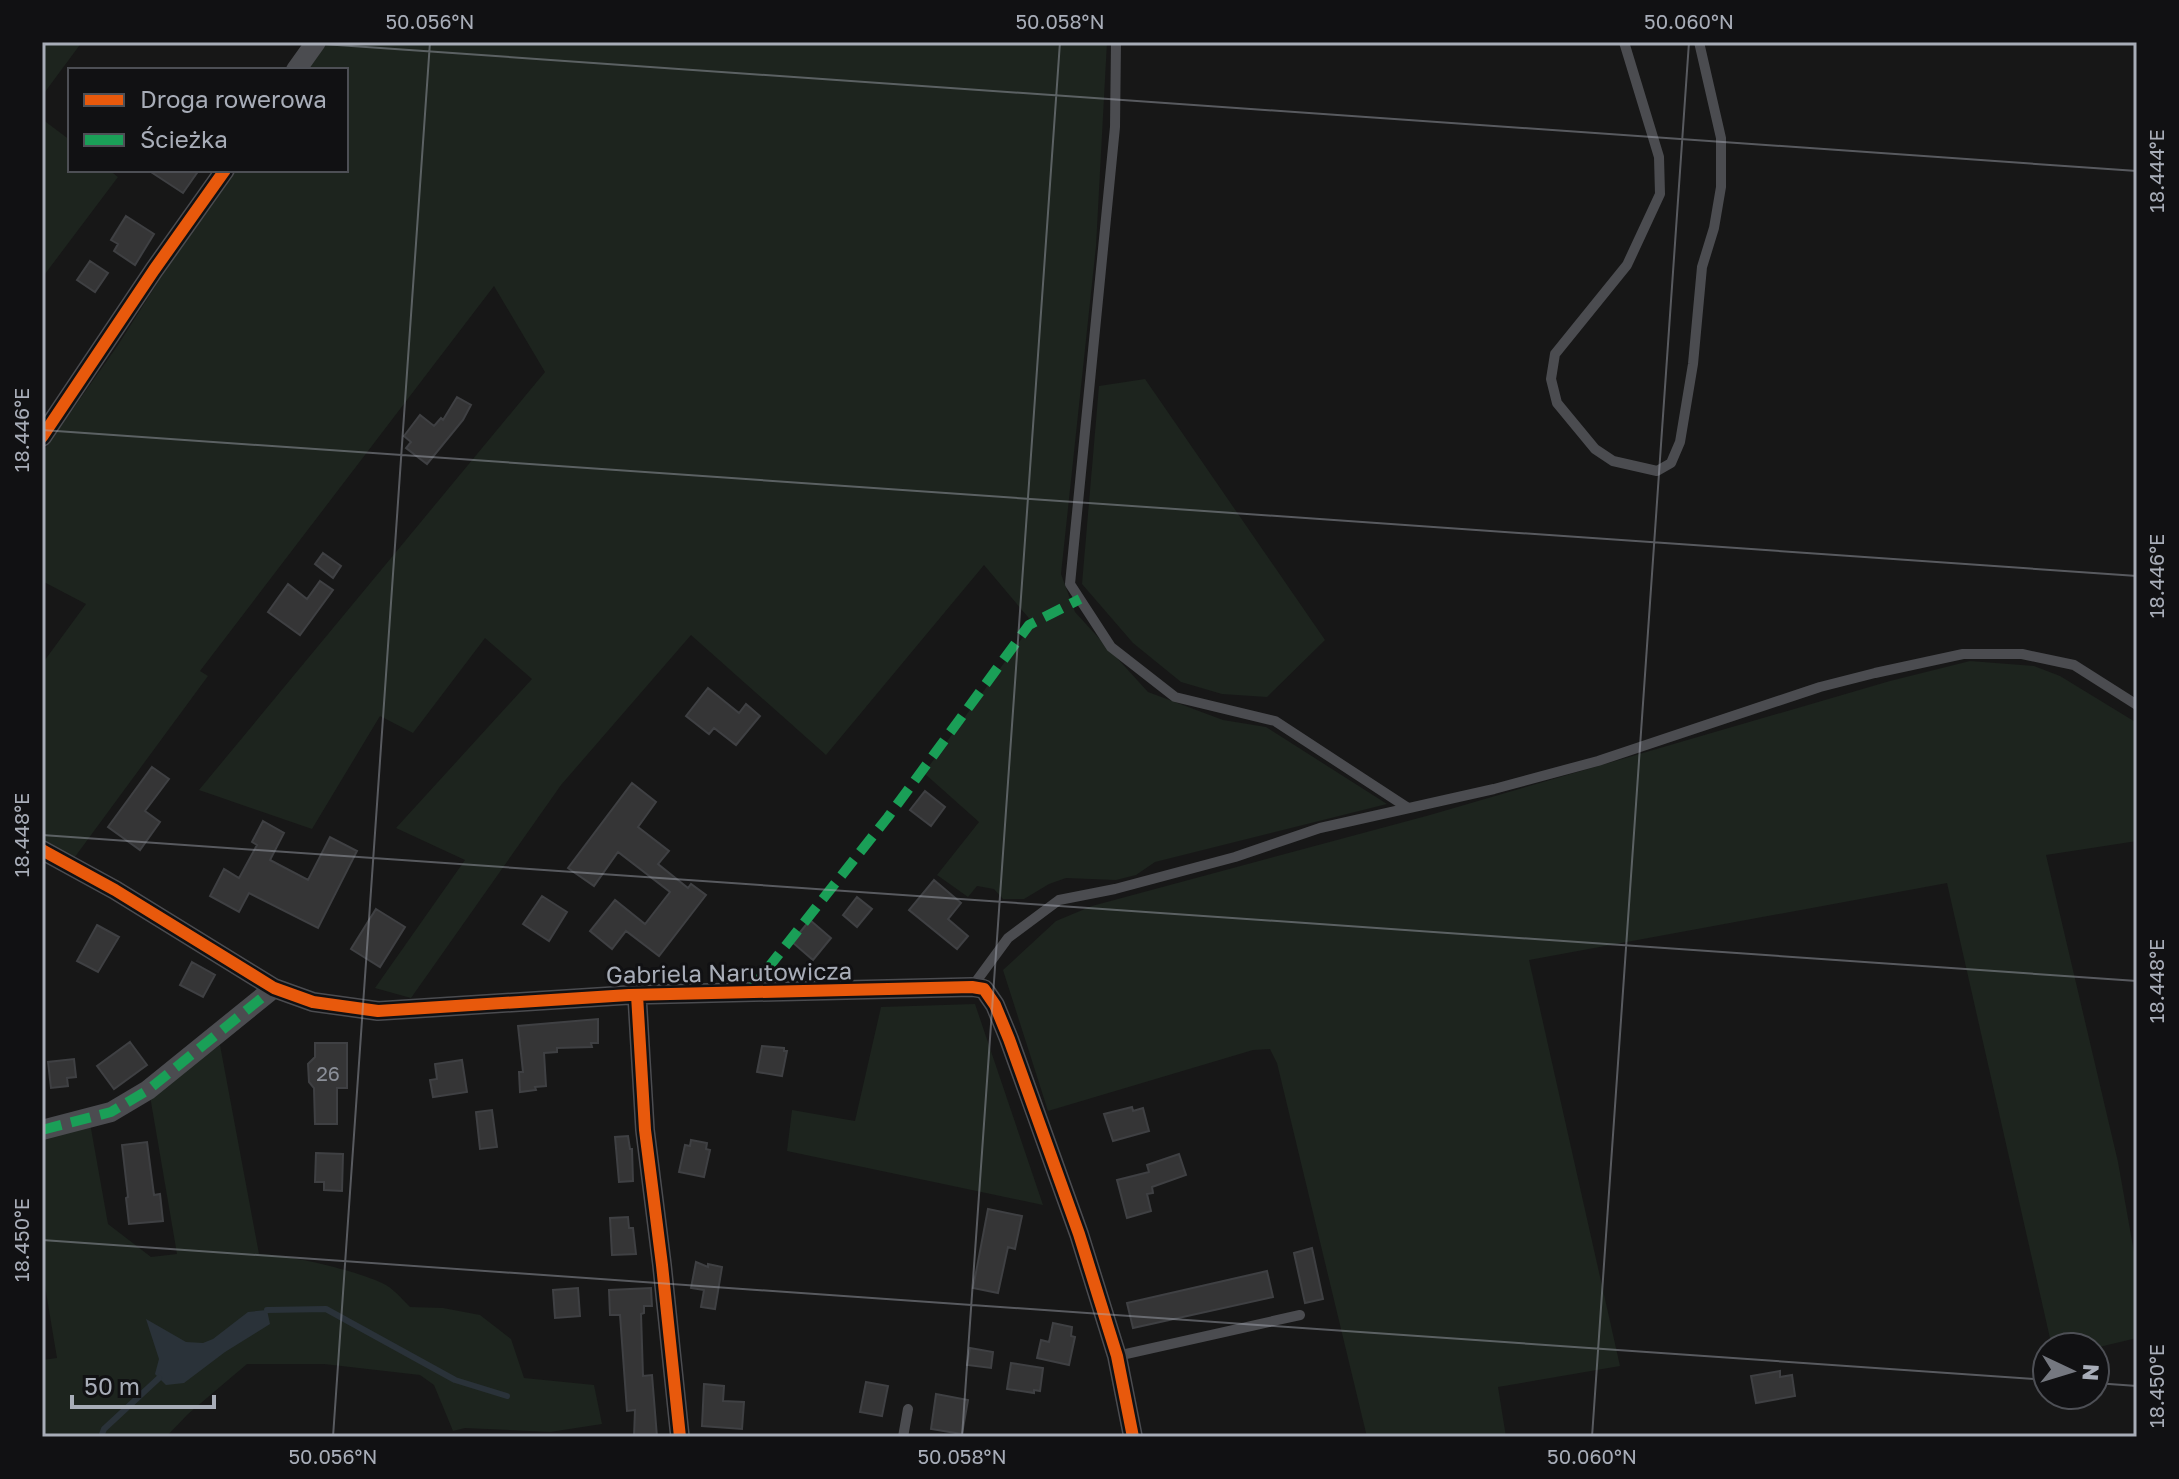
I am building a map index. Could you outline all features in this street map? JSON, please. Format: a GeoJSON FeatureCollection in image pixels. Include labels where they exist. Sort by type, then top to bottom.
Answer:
{"type":"FeatureCollection","features":[{"type":"Feature","properties":{"kind":"street"},"geometry":{"type":"LineString","coordinates":[[297,68],[316,42]]}},
{"type":"Feature","properties":{"kind":"street"},"geometry":{"type":"LineString","coordinates":[[42,437],[224,172]]}},
{"type":"Feature","properties":{"kind":"street","name":"Gabriela Narutowicza"},"geometry":{"type":"LineString","coordinates":[[42,850],[115,890],[274,988],[313,1002],[378,1011],[637,995],[972,987]]}},
{"type":"Feature","properties":{"kind":"street"},"geometry":{"type":"LineString","coordinates":[[972,987],[984,989],[995,1005],[1079,1234],[1117,1356],[1133,1437]]}},
{"type":"Feature","properties":{"kind":"street"},"geometry":{"type":"LineString","coordinates":[[42,1130],[111,1112],[148,1090],[274,988]]}},
{"type":"Feature","properties":{"kind":"street"},"geometry":{"type":"LineString","coordinates":[[637,995],[645,1130],[680,1437]]}},
{"type":"Feature","properties":{"kind":"lane"},"geometry":{"type":"LineString","coordinates":[[1116,42],[1115,127],[1070,584],[1111,647],[1175,697],[1275,721],[1408,808]]}},
{"type":"Feature","properties":{"kind":"lane"},"geometry":{"type":"LineString","coordinates":[[1624,42],[1659,157],[1660,194],[1627,265],[1555,354],[1551,379],[1557,403],[1595,449],[1613,461],[1657,471],[1671,463],[1680,442],[1691,377],[1702,267],[1714,228],[1721,187],[1721,138],[1699,42]]}},
{"type":"Feature","properties":{"kind":"lane"},"geometry":{"type":"LineString","coordinates":[[972,987],[1008,938],[1059,900],[1115,889],[1235,857],[1320,828],[1494,789],[1598,761],[1820,687],[1963,654],[2022,654],[2074,665],[2137,705]]}},
{"type":"Feature","properties":{"kind":"lane"},"geometry":{"type":"LineString","coordinates":[[1117,1356],[1300,1315]]}},
{"type":"Feature","properties":{"kind":"lane"},"geometry":{"type":"LineString","coordinates":[[903,1437],[908,1409]]}},
{"type":"Feature","properties":{"kind":"shaded area"},"geometry":{"type":"Polygon","coordinates":[[[42,42],[82,42],[42,96],[42,42]]]}},
{"type":"Feature","properties":{"kind":"shaded area"},"geometry":{"type":"Polygon","coordinates":[[[328,42],[1107,42],[1096,246],[1061,574],[1075,612],[1148,692],[1223,720],[1266,727],[1387,804],[1155,862],[1136,875],[1116,880],[1066,878],[1024,899],[1003,899],[994,889],[977,886],[968,897],[937,875],[979,822],[924,773],[1033,623],[984,565],[826,755],[691,635],[561,785],[411,998],[375,988],[465,860],[396,828],[532,679],[485,638],[413,733],[380,716],[312,829],[199,790],[545,372],[494,286],[200,671],[208,676],[69,865],[42,850],[42,664],[86,604],[42,581],[42,453],[233,172],[348,172],[348,68],[308,68],[328,42]]]}},
{"type":"Feature","properties":{"kind":"shaded area"},"geometry":{"type":"Polygon","coordinates":[[[42,119],[68,138],[68,172],[112,172],[118,177],[42,278],[42,119]]]}},
{"type":"Feature","properties":{"kind":"shaded area"},"geometry":{"type":"Polygon","coordinates":[[[1145,379],[1325,640],[1267,697],[1222,694],[1181,682],[1133,643],[1082,584],[1099,386],[1145,379]]]}},
{"type":"Feature","properties":{"kind":"shaded area"},"geometry":{"type":"Polygon","coordinates":[[[1970,661],[2034,666],[2060,676],[2137,723],[2137,841],[2046,855],[2118,1162],[2137,1269],[2137,1338],[2111,1344],[2111,1331],[2048,1331],[1947,883],[1529,960],[1620,1366],[1498,1387],[1506,1437],[1367,1437],[1277,1063],[1270,1049],[1253,1050],[1048,1111],[1003,970],[1056,921],[1092,906],[1430,815],[1890,681],[1970,661]]]}},
{"type":"Feature","properties":{"kind":"shaded area"},"geometry":{"type":"Polygon","coordinates":[[[975,1004],[1043,1205],[787,1151],[792,1110],[855,1121],[881,1007],[975,1004]]]}},
{"type":"Feature","properties":{"kind":"shaded area"},"geometry":{"type":"Polygon","coordinates":[[[220,1045],[259,1254],[322,1264],[369,1278],[390,1288],[410,1307],[443,1308],[480,1315],[511,1339],[524,1378],[594,1385],[602,1424],[550,1432],[465,1428],[453,1431],[434,1385],[420,1375],[324,1364],[247,1364],[166,1437],[42,1437],[42,1360],[57,1358],[42,1268],[42,1135],[90,1123],[108,1224],[151,1257],[177,1254],[150,1096],[220,1045]]]}},
{"type":"Feature","properties":{"kind":"shaded area"},"geometry":{"type":"Polygon","coordinates":[[[267,1310],[270,1324],[184,1383],[166,1385],[155,1374],[159,1359],[146,1319],[186,1342],[203,1343],[248,1312],[267,1310]]]}},
{"type":"Feature","properties":{"kind":"building"},"geometry":{"type":"Polygon","coordinates":[[[151,172],[198,172],[183,193],[151,172]]]}},
{"type":"Feature","properties":{"kind":"building"},"geometry":{"type":"Polygon","coordinates":[[[126,216],[154,234],[135,265],[114,251],[118,244],[111,240],[126,216]]]}},
{"type":"Feature","properties":{"kind":"building"},"geometry":{"type":"Polygon","coordinates":[[[90,261],[108,273],[95,292],[77,280],[90,261]]]}},
{"type":"Feature","properties":{"kind":"building"},"geometry":{"type":"Polygon","coordinates":[[[457,397],[471,405],[463,420],[427,464],[406,448],[411,442],[404,436],[420,415],[434,426],[441,418],[443,420],[457,397]]]}},
{"type":"Feature","properties":{"kind":"building"},"geometry":{"type":"Polygon","coordinates":[[[323,553],[341,566],[333,578],[315,564],[323,553]]]}},
{"type":"Feature","properties":{"kind":"building"},"geometry":{"type":"Polygon","coordinates":[[[320,581],[333,590],[300,635],[268,612],[288,584],[307,599],[320,581]]]}},
{"type":"Feature","properties":{"kind":"building"},"geometry":{"type":"Polygon","coordinates":[[[708,688],[739,713],[746,704],[760,716],[736,745],[714,728],[709,734],[686,716],[708,688]]]}},
{"type":"Feature","properties":{"kind":"building"},"geometry":{"type":"Polygon","coordinates":[[[152,767],[169,779],[145,811],[160,822],[140,850],[108,827],[152,767]]]}},
{"type":"Feature","properties":{"kind":"building"},"geometry":{"type":"Polygon","coordinates":[[[632,783],[656,802],[638,827],[669,851],[658,864],[688,888],[691,884],[706,895],[659,956],[626,931],[612,949],[590,931],[615,900],[645,924],[670,892],[618,852],[594,886],[568,868],[632,783]]]}},
{"type":"Feature","properties":{"kind":"building"},"geometry":{"type":"Polygon","coordinates":[[[925,791],[945,807],[931,826],[910,810],[925,791]]]}},
{"type":"Feature","properties":{"kind":"building"},"geometry":{"type":"Polygon","coordinates":[[[263,821],[284,833],[270,860],[308,880],[330,837],[357,851],[318,928],[249,893],[239,912],[210,896],[224,869],[239,878],[257,845],[252,842],[263,821]]]}},
{"type":"Feature","properties":{"kind":"building"},"geometry":{"type":"Polygon","coordinates":[[[934,880],[961,903],[948,919],[968,936],[957,949],[909,910],[934,880]]]}},
{"type":"Feature","properties":{"kind":"building"},"geometry":{"type":"Polygon","coordinates":[[[542,896],[567,912],[549,941],[523,924],[542,896]]]}},
{"type":"Feature","properties":{"kind":"building"},"geometry":{"type":"Polygon","coordinates":[[[857,897],[872,909],[857,927],[843,915],[857,897]]]}},
{"type":"Feature","properties":{"kind":"building"},"geometry":{"type":"Polygon","coordinates":[[[376,909],[405,927],[380,967],[351,949],[376,909]]]}},
{"type":"Feature","properties":{"kind":"building"},"geometry":{"type":"Polygon","coordinates":[[[810,920],[831,938],[813,960],[792,942],[810,920]]]}},
{"type":"Feature","properties":{"kind":"building"},"geometry":{"type":"Polygon","coordinates":[[[97,925],[119,937],[98,972],[77,961],[97,925]]]}},
{"type":"Feature","properties":{"kind":"building"},"geometry":{"type":"Polygon","coordinates":[[[192,962],[215,975],[203,997],[180,985],[192,962]]]}},
{"type":"Feature","properties":{"kind":"building"},"geometry":{"type":"Polygon","coordinates":[[[598,1019],[598,1043],[591,1043],[592,1047],[557,1048],[557,1052],[544,1053],[546,1086],[520,1092],[519,1072],[523,1072],[518,1026],[598,1019]]]}},
{"type":"Feature","properties":{"kind":"building"},"geometry":{"type":"Polygon","coordinates":[[[130,1042],[147,1065],[114,1089],[97,1066],[130,1042]]]}},
{"type":"Feature","properties":{"kind":"building"},"geometry":{"type":"Polygon","coordinates":[[[315,1043],[347,1043],[347,1088],[337,1088],[337,1124],[315,1124],[314,1088],[309,1082],[308,1064],[315,1057],[315,1043]]]}},
{"type":"Feature","properties":{"kind":"building"},"geometry":{"type":"Polygon","coordinates":[[[762,1046],[787,1051],[782,1076],[757,1072],[762,1046]]]}},
{"type":"Feature","properties":{"kind":"building"},"geometry":{"type":"Polygon","coordinates":[[[74,1059],[76,1077],[67,1078],[68,1086],[51,1088],[48,1062],[74,1059]]]}},
{"type":"Feature","properties":{"kind":"building"},"geometry":{"type":"Polygon","coordinates":[[[462,1060],[467,1092],[433,1097],[430,1080],[437,1079],[435,1064],[462,1060]]]}},
{"type":"Feature","properties":{"kind":"building"},"geometry":{"type":"Polygon","coordinates":[[[1132,1107],[1133,1111],[1143,1108],[1149,1131],[1113,1141],[1104,1114],[1132,1107]]]}},
{"type":"Feature","properties":{"kind":"building"},"geometry":{"type":"Polygon","coordinates":[[[492,1110],[497,1147],[480,1149],[476,1112],[492,1110]]]}},
{"type":"Feature","properties":{"kind":"building"},"geometry":{"type":"Polygon","coordinates":[[[628,1136],[632,1149],[633,1181],[619,1182],[615,1137],[628,1136]]]}},
{"type":"Feature","properties":{"kind":"building"},"geometry":{"type":"Polygon","coordinates":[[[691,1140],[707,1143],[706,1149],[710,1150],[704,1177],[679,1172],[685,1145],[690,1146],[691,1140]]]}},
{"type":"Feature","properties":{"kind":"building"},"geometry":{"type":"Polygon","coordinates":[[[147,1142],[154,1195],[160,1194],[163,1221],[129,1224],[122,1145],[147,1142]]]}},
{"type":"Feature","properties":{"kind":"building"},"geometry":{"type":"Polygon","coordinates":[[[316,1153],[343,1154],[342,1191],[324,1190],[324,1182],[315,1182],[316,1153]]]}},
{"type":"Feature","properties":{"kind":"building"},"geometry":{"type":"Polygon","coordinates":[[[1179,1154],[1186,1175],[1152,1187],[1153,1193],[1147,1194],[1151,1211],[1127,1218],[1117,1180],[1149,1172],[1147,1165],[1179,1154]]]}},
{"type":"Feature","properties":{"kind":"building"},"geometry":{"type":"Polygon","coordinates":[[[988,1209],[1022,1216],[1015,1249],[1008,1247],[998,1293],[973,1288],[988,1209]]]}},
{"type":"Feature","properties":{"kind":"building"},"geometry":{"type":"Polygon","coordinates":[[[628,1217],[629,1228],[633,1228],[636,1254],[612,1255],[610,1218],[628,1217]]]}},
{"type":"Feature","properties":{"kind":"building"},"geometry":{"type":"Polygon","coordinates":[[[1312,1248],[1323,1299],[1305,1303],[1294,1253],[1312,1248]]]}},
{"type":"Feature","properties":{"kind":"building"},"geometry":{"type":"Polygon","coordinates":[[[696,1262],[708,1267],[708,1264],[722,1267],[715,1309],[701,1307],[704,1290],[691,1288],[696,1262]]]}},
{"type":"Feature","properties":{"kind":"building"},"geometry":{"type":"Polygon","coordinates":[[[1267,1271],[1273,1297],[1133,1328],[1127,1303],[1267,1271]]]}},
{"type":"Feature","properties":{"kind":"building"},"geometry":{"type":"Polygon","coordinates":[[[578,1288],[580,1316],[555,1318],[553,1290],[578,1288]]]}},
{"type":"Feature","properties":{"kind":"building"},"geometry":{"type":"Polygon","coordinates":[[[651,1288],[652,1306],[644,1306],[644,1313],[641,1314],[643,1376],[652,1375],[657,1437],[634,1437],[635,1410],[627,1411],[620,1315],[610,1315],[609,1290],[651,1288]]]}},
{"type":"Feature","properties":{"kind":"building"},"geometry":{"type":"Polygon","coordinates":[[[1053,1323],[1072,1327],[1071,1336],[1075,1337],[1069,1365],[1037,1358],[1041,1340],[1049,1342],[1053,1323]]]}},
{"type":"Feature","properties":{"kind":"building"},"geometry":{"type":"Polygon","coordinates":[[[970,1348],[993,1352],[991,1368],[967,1365],[970,1348]]]}},
{"type":"Feature","properties":{"kind":"building"},"geometry":{"type":"Polygon","coordinates":[[[1011,1363],[1043,1368],[1040,1391],[1007,1389],[1011,1363]]]}},
{"type":"Feature","properties":{"kind":"building"},"geometry":{"type":"Polygon","coordinates":[[[1780,1371],[1780,1377],[1792,1375],[1795,1396],[1756,1403],[1751,1376],[1780,1371]]]}},
{"type":"Feature","properties":{"kind":"building"},"geometry":{"type":"Polygon","coordinates":[[[866,1382],[888,1386],[882,1416],[860,1412],[866,1382]]]}},
{"type":"Feature","properties":{"kind":"building"},"geometry":{"type":"Polygon","coordinates":[[[704,1384],[724,1386],[723,1401],[744,1402],[742,1429],[702,1426],[704,1384]]]}},
{"type":"Feature","properties":{"kind":"building"},"geometry":{"type":"Polygon","coordinates":[[[936,1394],[968,1400],[962,1434],[931,1429],[936,1394]]]}},
{"type":"Feature","properties":{"kind":"waterway"},"geometry":{"type":"LineString","coordinates":[[267,1310],[326,1309],[455,1380],[507,1396]]}},
{"type":"Feature","properties":{"kind":"waterway"},"geometry":{"type":"LineString","coordinates":[[101,1437],[104,1429],[159,1378]]}},
{"type":"Feature","properties":{"kind":"marked path"},"geometry":{"type":"LineString","coordinates":[[748,993],[888,817],[1029,625],[1080,599]]}},
{"type":"Feature","properties":{"kind":"marked path"},"geometry":{"type":"LineString","coordinates":[[42,1130],[111,1112],[148,1090],[274,988]]}},
{"type":"Feature","properties":{"kind":"cycle path"},"geometry":{"type":"LineString","coordinates":[[42,437],[224,172]]}},
{"type":"Feature","properties":{"kind":"cycle path"},"geometry":{"type":"LineString","coordinates":[[42,850],[115,890],[274,988],[313,1002],[378,1011],[629,995],[984,989],[995,1005],[1009,1039],[1079,1234],[1117,1356],[1133,1437]]}},
{"type":"Feature","properties":{"kind":"cycle path"},"geometry":{"type":"LineString","coordinates":[[637,995],[645,1130],[680,1437]]}}]}
